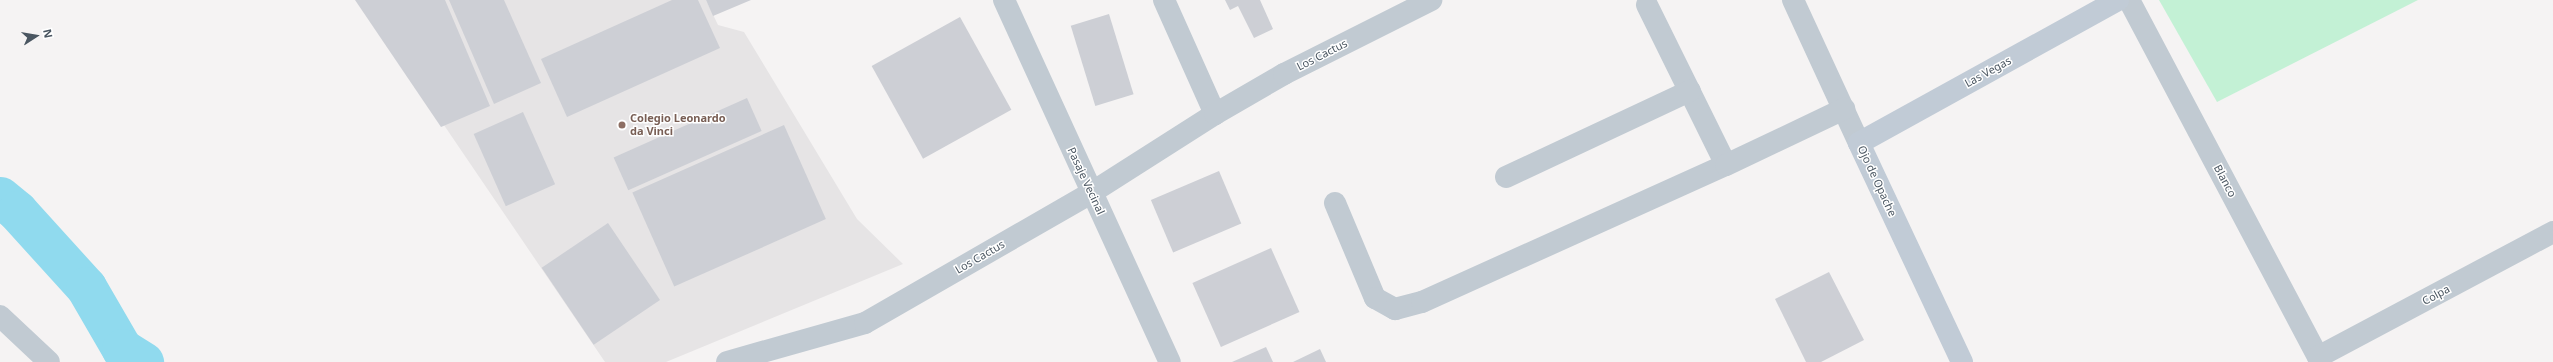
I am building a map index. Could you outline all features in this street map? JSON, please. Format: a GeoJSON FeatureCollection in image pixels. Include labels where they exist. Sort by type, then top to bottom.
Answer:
{"type":"FeatureCollection","features":[{"type":"Feature","properties":{"kind":"main road","name":"Las Vegas"},"geometry":{"type":"LineString","coordinates":[[1859,143],[2118,0]]}},
{"type":"Feature","properties":{"kind":"main road","name":"Ojo de Opache"},"geometry":{"type":"LineString","coordinates":[[1859,143],[1962,362]]}},
{"type":"Feature","properties":{"kind":"street","name":"Pasaje Vecinal"},"geometry":{"type":"LineString","coordinates":[[1004,0],[1091,193],[1170,362]]}},
{"type":"Feature","properties":{"kind":"street"},"geometry":{"type":"LineString","coordinates":[[1164,0],[1214,114]]}},
{"type":"Feature","properties":{"kind":"street","name":"Ojo de Opache"},"geometry":{"type":"LineString","coordinates":[[1793,0],[1859,143]]}},
{"type":"Feature","properties":{"kind":"street","name":"Blanco"},"geometry":{"type":"LineString","coordinates":[[2129,0],[2320,360]]}},
{"type":"Feature","properties":{"kind":"street","name":"Los Cactus"},"geometry":{"type":"LineString","coordinates":[[727,362],[865,323],[1091,193],[1214,114],[1284,74],[1424,2]]}},
{"type":"Feature","properties":{"kind":"street"},"geometry":{"type":"LineString","coordinates":[[1647,5],[1726,165]]}},
{"type":"Feature","properties":{"kind":"street"},"geometry":{"type":"LineString","coordinates":[[1506,177],[1690,91]]}},
{"type":"Feature","properties":{"kind":"street"},"geometry":{"type":"LineString","coordinates":[[1335,203],[1375,298],[1395,309],[1422,302],[1726,165],[1844,109]]}},
{"type":"Feature","properties":{"kind":"street","name":"Colpa"},"geometry":{"type":"LineString","coordinates":[[2320,360],[2553,232]]}},
{"type":"Feature","properties":{"kind":"street"},"geometry":{"type":"LineString","coordinates":[[0,316],[49,362]]}},
{"type":"Feature","properties":{"kind":"shaded area","name":"Colegio Leonardo da Vinci"},"geometry":{"type":"Polygon","coordinates":[[[359,0],[706,0],[718,25],[744,32],[857,219],[903,264],[666,362],[605,362],[359,0]]]}},
{"type":"Feature","properties":{"kind":"green space"},"geometry":{"type":"Polygon","coordinates":[[[2159,0],[2418,0],[2217,102],[2159,0]]]}},
{"type":"Feature","properties":{"kind":"building"},"geometry":{"type":"Polygon","coordinates":[[[355,0],[445,0],[490,106],[441,127],[355,0]]]}},
{"type":"Feature","properties":{"kind":"building"},"geometry":{"type":"Polygon","coordinates":[[[449,0],[504,0],[541,83],[494,104],[449,0]]]}},
{"type":"Feature","properties":{"kind":"building"},"geometry":{"type":"Polygon","coordinates":[[[672,0],[698,0],[720,48],[567,117],[541,59],[672,0]]]}},
{"type":"Feature","properties":{"kind":"building"},"geometry":{"type":"Polygon","coordinates":[[[706,0],[751,0],[713,16],[706,0]]]}},
{"type":"Feature","properties":{"kind":"building"},"geometry":{"type":"Polygon","coordinates":[[[1225,0],[1260,0],[1273,29],[1254,38],[1238,6],[1230,10],[1225,0]]]}},
{"type":"Feature","properties":{"kind":"building"},"geometry":{"type":"Polygon","coordinates":[[[1109,14],[1134,94],[1095,106],[1071,26],[1109,14]]]}},
{"type":"Feature","properties":{"kind":"building"},"geometry":{"type":"Polygon","coordinates":[[[960,17],[1011,110],[923,159],[872,66],[960,17]]]}},
{"type":"Feature","properties":{"kind":"building"},"geometry":{"type":"Polygon","coordinates":[[[747,98],[762,131],[628,190],[614,157],[747,98]]]}},
{"type":"Feature","properties":{"kind":"building"},"geometry":{"type":"Polygon","coordinates":[[[523,112],[555,184],[506,206],[474,134],[523,112]]]}},
{"type":"Feature","properties":{"kind":"building"},"geometry":{"type":"Polygon","coordinates":[[[784,125],[826,219],[674,287],[632,193],[784,125]]]}},
{"type":"Feature","properties":{"kind":"building"},"geometry":{"type":"Polygon","coordinates":[[[1219,171],[1241,223],[1173,252],[1151,200],[1219,171]]]}},
{"type":"Feature","properties":{"kind":"building"},"geometry":{"type":"Polygon","coordinates":[[[608,223],[660,300],[594,345],[542,268],[608,223]]]}},
{"type":"Feature","properties":{"kind":"building"},"geometry":{"type":"Polygon","coordinates":[[[1271,248],[1299,312],[1221,347],[1192,283],[1271,248]]]}},
{"type":"Feature","properties":{"kind":"building"},"geometry":{"type":"Polygon","coordinates":[[[1829,272],[1864,340],[1821,362],[1806,362],[1775,299],[1829,272]]]}},
{"type":"Feature","properties":{"kind":"building"},"geometry":{"type":"Polygon","coordinates":[[[1266,347],[1273,362],[1232,362],[1266,347]]]}},
{"type":"Feature","properties":{"kind":"building"},"geometry":{"type":"Polygon","coordinates":[[[1320,349],[1326,362],[1293,362],[1320,349]]]}},
{"type":"Feature","properties":{"kind":"waterway"},"geometry":{"type":"LineString","coordinates":[[0,197],[17,211],[86,287],[122,349],[143,362]]}},
{"type":"Feature","properties":{"kind":"place","name":"Colegio Leonardo da Vinci"},"geometry":{"type":"Point","coordinates":[622,125]}}]}
